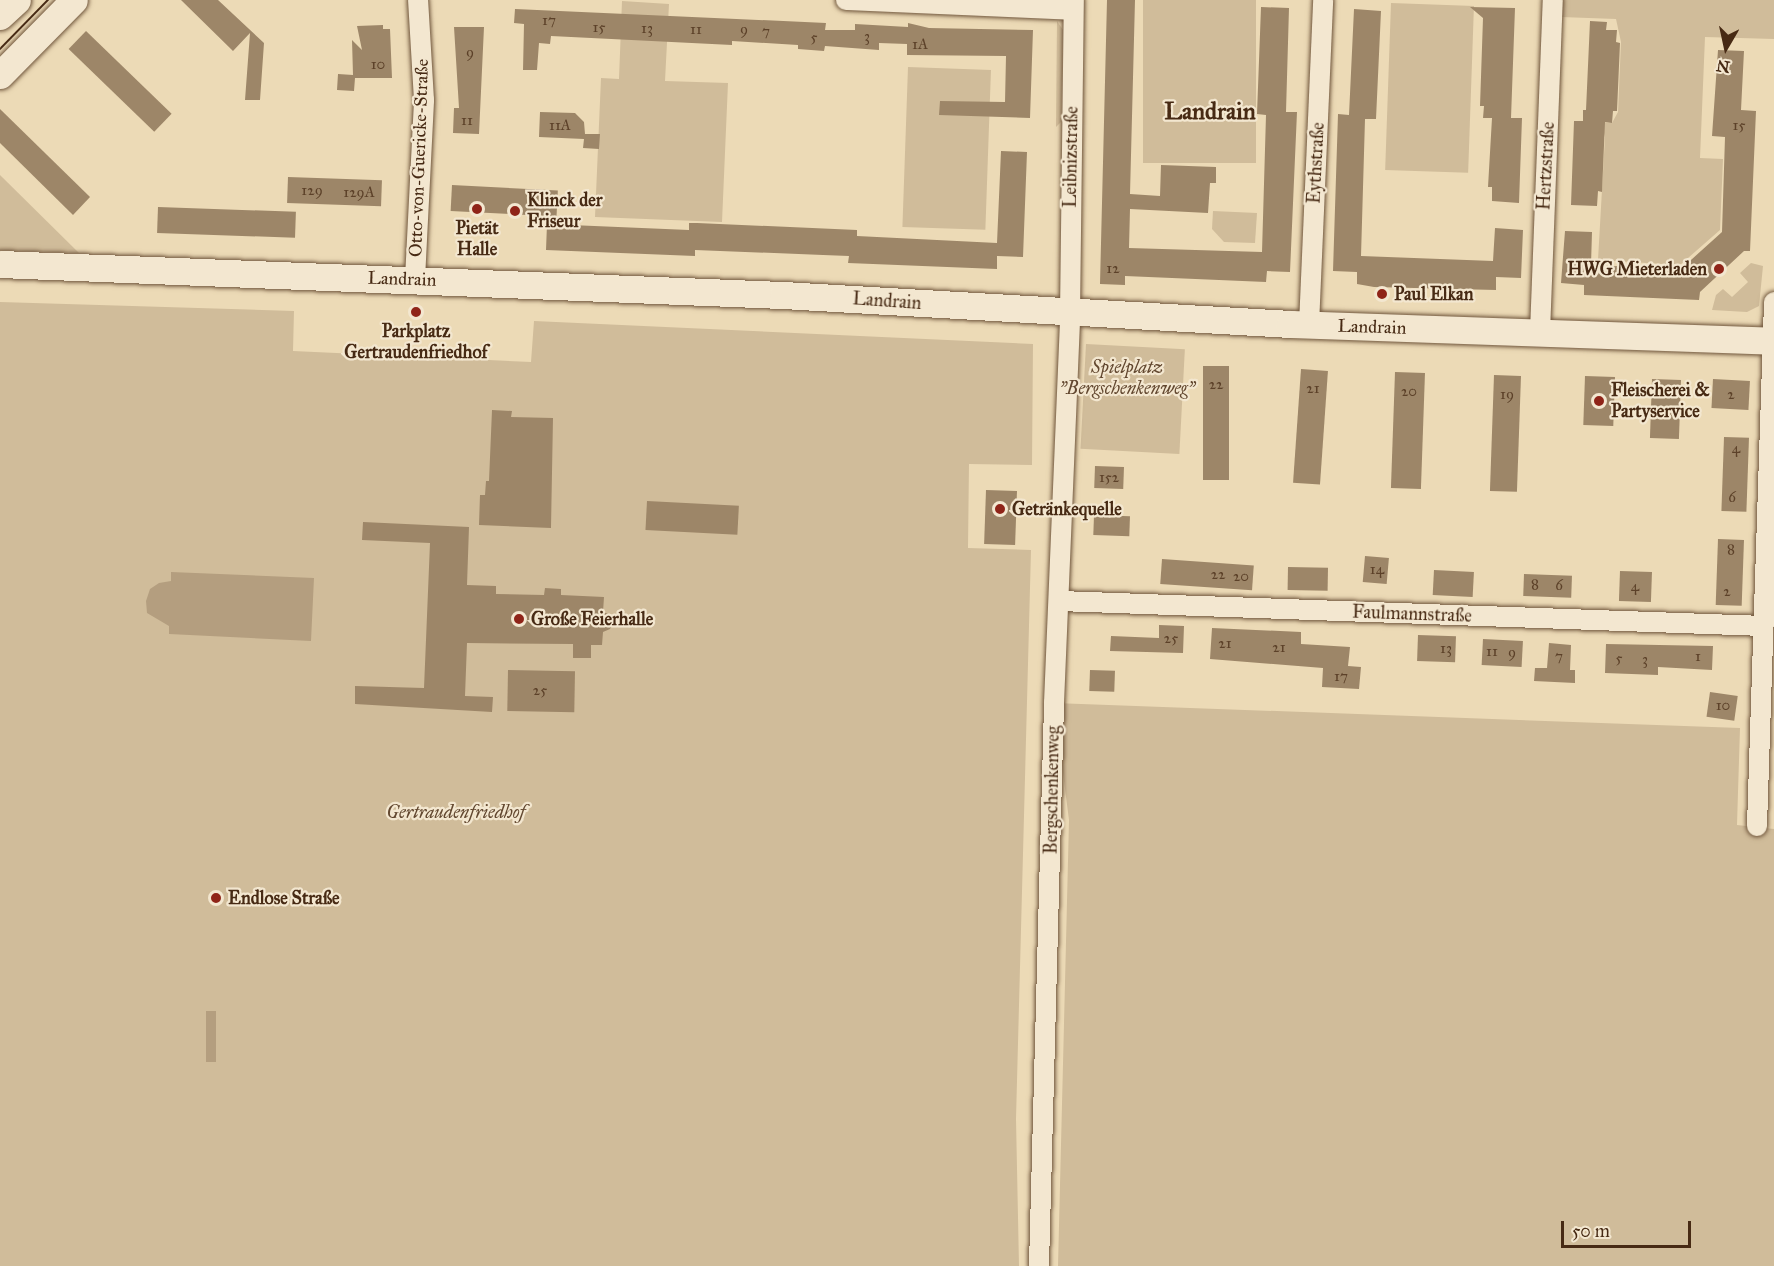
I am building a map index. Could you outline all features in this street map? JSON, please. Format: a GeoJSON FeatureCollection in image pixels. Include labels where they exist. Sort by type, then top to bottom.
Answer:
{"type":"FeatureCollection","features":[{"type":"Feature","properties":{"kind":"street"},"geometry":{"type":"LineString","coordinates":[[0,16],[17,0]]}},
{"type":"Feature","properties":{"kind":"street"},"geometry":{"type":"LineString","coordinates":[[0,75],[74,0]]}},
{"type":"Feature","properties":{"kind":"street","name":"Otto-von-Guericke-Straße"},"geometry":{"type":"LineString","coordinates":[[415,279],[424,100],[417,0]]}},
{"type":"Feature","properties":{"kind":"street"},"geometry":{"type":"LineString","coordinates":[[846,0],[1074,5]]}},
{"type":"Feature","properties":{"kind":"street","name":"Eythstraße"},"geometry":{"type":"LineString","coordinates":[[1309,325],[1323,0]]}},
{"type":"Feature","properties":{"kind":"street","name":"Hertzstraße"},"geometry":{"type":"LineString","coordinates":[[1540,332],[1553,0]]}},
{"type":"Feature","properties":{"kind":"street","name":"Leibnizstraße"},"geometry":{"type":"LineString","coordinates":[[1070,314],[1074,5]]}},
{"type":"Feature","properties":{"kind":"street","name":"Landrain"},"geometry":{"type":"LineString","coordinates":[[0,264],[783,295],[1070,314],[1309,325],[1773,341]]}},
{"type":"Feature","properties":{"kind":"street"},"geometry":{"type":"LineString","coordinates":[[1757,826],[1774,302]]}},
{"type":"Feature","properties":{"kind":"street","name":"Bergschenkenweg"},"geometry":{"type":"LineString","coordinates":[[1039,1266],[1070,314]]}},
{"type":"Feature","properties":{"kind":"street","name":"Faulmannstraße"},"geometry":{"type":"LineString","coordinates":[[1059,601],[1764,626]]}},
{"type":"Feature","properties":{"kind":"green space"},"geometry":{"type":"Polygon","coordinates":[[[1143,0],[1256,0],[1256,163],[1143,163],[1143,0]]]}},
{"type":"Feature","properties":{"kind":"green space"},"geometry":{"type":"Polygon","coordinates":[[[1562,0],[1774,0],[1774,39],[1705,37],[1700,158],[1723,159],[1720,230],[1680,265],[1598,260],[1605,137],[1601,122],[1612,123],[1618,112],[1621,42],[1616,19],[1561,17],[1562,0]]]}},
{"type":"Feature","properties":{"kind":"green space"},"geometry":{"type":"Polygon","coordinates":[[[622,1],[669,4],[665,81],[728,83],[722,222],[595,217],[601,78],[619,79],[622,1]]]}},
{"type":"Feature","properties":{"kind":"green space"},"geometry":{"type":"Polygon","coordinates":[[[1391,3],[1474,6],[1468,173],[1385,170],[1391,3]]]}},
{"type":"Feature","properties":{"kind":"green space"},"geometry":{"type":"Polygon","coordinates":[[[1057,21],[1063,30],[1061,122],[1056,127],[1057,21]]]}},
{"type":"Feature","properties":{"kind":"green space"},"geometry":{"type":"Polygon","coordinates":[[[908,67],[991,70],[985,230],[902,227],[908,67]]]}},
{"type":"Feature","properties":{"kind":"green space"},"geometry":{"type":"Polygon","coordinates":[[[0,175],[79,253],[0,250],[0,175]]]}},
{"type":"Feature","properties":{"kind":"green space"},"geometry":{"type":"Polygon","coordinates":[[[1213,211],[1257,213],[1255,243],[1224,242],[1212,229],[1213,211]]]}},
{"type":"Feature","properties":{"kind":"green space"},"geometry":{"type":"Polygon","coordinates":[[[1751,263],[1763,266],[1759,306],[1747,312],[1712,310],[1716,295],[1723,289],[1732,297],[1748,282],[1740,273],[1751,263]]]}},
{"type":"Feature","properties":{"kind":"green space","name":"Gertraudenfriedhof"},"geometry":{"type":"Polygon","coordinates":[[[0,302],[294,311],[293,351],[531,362],[534,321],[1033,344],[1032,465],[969,464],[968,548],[1031,550],[1016,1119],[1019,1266],[0,1266],[0,302]]]}},
{"type":"Feature","properties":{"kind":"green space","name":"Spielplatz \"Bergschenkenweg\""},"geometry":{"type":"Polygon","coordinates":[[[1086,344],[1185,349],[1179,454],[1081,449],[1086,344]]]}},
{"type":"Feature","properties":{"kind":"green space"},"geometry":{"type":"Polygon","coordinates":[[[1054,703],[1740,728],[1737,825],[1774,829],[1774,1266],[1058,1266],[1069,820],[1054,703]]]}},
{"type":"Feature","properties":{"kind":"shaded area"},"geometry":{"type":"Polygon","coordinates":[[[171,572],[314,578],[311,641],[169,634],[169,626],[147,613],[146,601],[150,589],[159,583],[171,581],[171,572]]]}},
{"type":"Feature","properties":{"kind":"shaded area"},"geometry":{"type":"Polygon","coordinates":[[[206,1011],[216,1011],[216,1062],[206,1062],[206,1011]]]}},
{"type":"Feature","properties":{"kind":"building"},"geometry":{"type":"Polygon","coordinates":[[[181,0],[218,0],[264,43],[260,100],[245,100],[250,33],[233,51],[181,0]]]}},
{"type":"Feature","properties":{"kind":"building"},"geometry":{"type":"Polygon","coordinates":[[[1107,0],[1135,0],[1130,194],[1160,196],[1161,165],[1216,167],[1216,183],[1210,183],[1208,213],[1130,209],[1129,248],[1262,252],[1266,115],[1257,114],[1261,7],[1289,8],[1286,112],[1297,112],[1290,272],[1267,271],[1266,282],[1125,276],[1125,285],[1100,284],[1107,0]]]}},
{"type":"Feature","properties":{"kind":"building"},"geometry":{"type":"Polygon","coordinates":[[[1470,7],[1515,8],[1511,118],[1522,118],[1519,203],[1492,201],[1492,187],[1488,187],[1492,118],[1483,118],[1484,106],[1480,106],[1483,18],[1470,7]]]}},
{"type":"Feature","properties":{"kind":"building"},"geometry":{"type":"Polygon","coordinates":[[[515,9],[826,23],[825,30],[855,30],[855,24],[908,27],[908,23],[929,28],[1033,30],[1030,118],[939,115],[940,101],[1005,102],[1006,56],[907,55],[907,44],[879,43],[879,50],[825,46],[824,51],[798,49],[798,45],[732,41],[732,45],[551,36],[550,44],[539,43],[537,70],[523,70],[524,24],[514,23],[515,9]]]}},
{"type":"Feature","properties":{"kind":"building"},"geometry":{"type":"Polygon","coordinates":[[[1354,9],[1381,11],[1376,119],[1365,119],[1361,256],[1493,261],[1495,228],[1523,230],[1521,278],[1496,277],[1496,290],[1374,287],[1357,284],[1357,272],[1333,271],[1338,114],[1349,115],[1354,9]]]}},
{"type":"Feature","properties":{"kind":"building"},"geometry":{"type":"Polygon","coordinates":[[[1590,21],[1607,22],[1606,30],[1617,30],[1616,42],[1620,43],[1617,111],[1613,111],[1612,123],[1605,122],[1602,192],[1598,191],[1597,206],[1571,205],[1574,121],[1583,121],[1583,110],[1586,110],[1590,21]]]}},
{"type":"Feature","properties":{"kind":"building"},"geometry":{"type":"Polygon","coordinates":[[[383,25],[383,29],[390,29],[392,78],[355,78],[354,91],[337,90],[338,74],[353,75],[352,40],[362,50],[357,26],[383,25]]]}},
{"type":"Feature","properties":{"kind":"building"},"geometry":{"type":"Polygon","coordinates":[[[454,27],[484,27],[479,134],[453,133],[454,108],[459,108],[454,27]]]}},
{"type":"Feature","properties":{"kind":"building"},"geometry":{"type":"Polygon","coordinates":[[[86,31],[172,114],[154,132],[69,49],[86,31]]]}},
{"type":"Feature","properties":{"kind":"building"},"geometry":{"type":"Polygon","coordinates":[[[1718,50],[1744,51],[1741,110],[1756,111],[1750,251],[1744,251],[1700,292],[1699,300],[1584,295],[1584,285],[1561,283],[1565,231],[1592,232],[1591,265],[1681,269],[1722,232],[1725,137],[1712,136],[1718,50]]]}},
{"type":"Feature","properties":{"kind":"building"},"geometry":{"type":"Polygon","coordinates":[[[0,109],[90,197],[73,215],[0,143],[0,109]]]}},
{"type":"Feature","properties":{"kind":"building"},"geometry":{"type":"Polygon","coordinates":[[[540,112],[575,113],[584,122],[585,134],[600,134],[599,149],[583,148],[584,139],[539,137],[540,112]]]}},
{"type":"Feature","properties":{"kind":"building"},"geometry":{"type":"Polygon","coordinates":[[[1001,151],[1027,152],[1023,257],[997,256],[997,269],[848,263],[849,256],[695,250],[695,256],[546,250],[547,224],[689,230],[689,223],[697,223],[857,230],[857,236],[997,243],[1001,151]]]}},
{"type":"Feature","properties":{"kind":"building"},"geometry":{"type":"Polygon","coordinates":[[[288,177],[382,180],[381,206],[287,203],[288,177]]]}},
{"type":"Feature","properties":{"kind":"building"},"geometry":{"type":"Polygon","coordinates":[[[452,185],[558,191],[556,217],[451,211],[452,185]]]}},
{"type":"Feature","properties":{"kind":"building"},"geometry":{"type":"Polygon","coordinates":[[[158,207],[296,212],[295,238],[157,233],[158,207]]]}},
{"type":"Feature","properties":{"kind":"building"},"geometry":{"type":"Polygon","coordinates":[[[1203,366],[1229,366],[1229,480],[1203,480],[1203,366]]]}},
{"type":"Feature","properties":{"kind":"building"},"geometry":{"type":"Polygon","coordinates":[[[1301,369],[1328,371],[1320,485],[1293,483],[1301,369]]]}},
{"type":"Feature","properties":{"kind":"building"},"geometry":{"type":"Polygon","coordinates":[[[1395,372],[1425,373],[1421,489],[1391,488],[1395,372]]]}},
{"type":"Feature","properties":{"kind":"building"},"geometry":{"type":"Polygon","coordinates":[[[1494,375],[1521,376],[1517,492],[1490,491],[1494,375]]]}},
{"type":"Feature","properties":{"kind":"building","name":"Fleischerei & Partyservice"},"geometry":{"type":"Polygon","coordinates":[[[1585,376],[1615,377],[1613,426],[1583,425],[1585,376]]]}},
{"type":"Feature","properties":{"kind":"building"},"geometry":{"type":"Polygon","coordinates":[[[1652,379],[1681,380],[1679,439],[1650,438],[1652,379]]]}},
{"type":"Feature","properties":{"kind":"building"},"geometry":{"type":"Polygon","coordinates":[[[1713,379],[1750,381],[1748,410],[1711,408],[1713,379]]]}},
{"type":"Feature","properties":{"kind":"building"},"geometry":{"type":"Polygon","coordinates":[[[492,410],[512,411],[511,417],[553,418],[551,528],[479,525],[480,495],[485,495],[486,481],[489,481],[492,410]]]}},
{"type":"Feature","properties":{"kind":"building"},"geometry":{"type":"Polygon","coordinates":[[[1724,437],[1749,438],[1746,512],[1721,511],[1724,437]]]}},
{"type":"Feature","properties":{"kind":"building"},"geometry":{"type":"Polygon","coordinates":[[[1095,466],[1124,467],[1123,489],[1094,488],[1095,466]]]}},
{"type":"Feature","properties":{"kind":"building"},"geometry":{"type":"Polygon","coordinates":[[[986,490],[1017,491],[1015,545],[984,544],[986,490]]]}},
{"type":"Feature","properties":{"kind":"building"},"geometry":{"type":"Polygon","coordinates":[[[647,501],[739,506],[737,535],[645,530],[647,501]]]}},
{"type":"Feature","properties":{"kind":"building"},"geometry":{"type":"Polygon","coordinates":[[[1094,515],[1130,516],[1129,536],[1093,535],[1094,515]]]}},
{"type":"Feature","properties":{"kind":"building","name":"Große Feierhalle"},"geometry":{"type":"Polygon","coordinates":[[[363,522],[469,527],[467,585],[496,586],[496,594],[544,595],[545,588],[561,589],[561,595],[604,597],[603,612],[611,615],[613,622],[610,629],[603,632],[602,645],[591,645],[591,658],[573,658],[573,644],[467,643],[465,696],[493,697],[492,712],[355,704],[355,686],[424,688],[430,543],[362,540],[363,522]]]}},
{"type":"Feature","properties":{"kind":"building"},"geometry":{"type":"Polygon","coordinates":[[[1718,539],[1744,540],[1742,606],[1716,605],[1718,539]]]}},
{"type":"Feature","properties":{"kind":"building"},"geometry":{"type":"Polygon","coordinates":[[[1365,556],[1389,558],[1387,584],[1363,582],[1365,556]]]}},
{"type":"Feature","properties":{"kind":"building"},"geometry":{"type":"Polygon","coordinates":[[[1162,559],[1254,565],[1252,590],[1160,584],[1162,559]]]}},
{"type":"Feature","properties":{"kind":"building"},"geometry":{"type":"Polygon","coordinates":[[[1288,567],[1328,568],[1328,591],[1288,590],[1288,567]]]}},
{"type":"Feature","properties":{"kind":"building"},"geometry":{"type":"Polygon","coordinates":[[[1434,570],[1474,572],[1473,597],[1433,595],[1434,570]]]}},
{"type":"Feature","properties":{"kind":"building"},"geometry":{"type":"Polygon","coordinates":[[[1620,571],[1652,572],[1651,602],[1619,601],[1620,571]]]}},
{"type":"Feature","properties":{"kind":"building"},"geometry":{"type":"Polygon","coordinates":[[[1524,574],[1572,576],[1571,598],[1523,596],[1524,574]]]}},
{"type":"Feature","properties":{"kind":"building"},"geometry":{"type":"Polygon","coordinates":[[[1159,625],[1184,626],[1183,653],[1110,651],[1111,636],[1159,638],[1159,625]]]}},
{"type":"Feature","properties":{"kind":"building"},"geometry":{"type":"Polygon","coordinates":[[[1212,628],[1301,632],[1301,644],[1350,647],[1348,666],[1361,667],[1359,689],[1322,687],[1323,668],[1210,659],[1212,628]]]}},
{"type":"Feature","properties":{"kind":"building"},"geometry":{"type":"Polygon","coordinates":[[[1418,635],[1456,636],[1455,662],[1417,661],[1418,635]]]}},
{"type":"Feature","properties":{"kind":"building"},"geometry":{"type":"Polygon","coordinates":[[[1483,639],[1523,641],[1522,667],[1482,665],[1483,639]]]}},
{"type":"Feature","properties":{"kind":"building"},"geometry":{"type":"Polygon","coordinates":[[[1549,643],[1571,645],[1570,670],[1575,670],[1575,683],[1534,681],[1535,668],[1547,668],[1549,643]]]}},
{"type":"Feature","properties":{"kind":"building"},"geometry":{"type":"Polygon","coordinates":[[[1606,644],[1713,646],[1712,670],[1658,667],[1658,675],[1605,673],[1606,644]]]}},
{"type":"Feature","properties":{"kind":"building"},"geometry":{"type":"Polygon","coordinates":[[[508,670],[575,671],[574,712],[507,711],[508,670]]]}},
{"type":"Feature","properties":{"kind":"building"},"geometry":{"type":"Polygon","coordinates":[[[1090,670],[1115,671],[1114,692],[1089,691],[1090,670]]]}},
{"type":"Feature","properties":{"kind":"building"},"geometry":{"type":"Polygon","coordinates":[[[1710,692],[1738,696],[1734,721],[1707,717],[1710,692]]]}},
{"type":"Feature","properties":{"kind":"tram line"},"geometry":{"type":"LineString","coordinates":[[0,49],[48,0]]}},
{"type":"Feature","properties":{"kind":"place","name":"Pietät Halle"},"geometry":{"type":"Point","coordinates":[477,209]}},
{"type":"Feature","properties":{"kind":"place","name":"Klinck der Friseur"},"geometry":{"type":"Point","coordinates":[515,211]}},
{"type":"Feature","properties":{"kind":"place","name":"HWG Mieterladen"},"geometry":{"type":"Point","coordinates":[1719,269]}},
{"type":"Feature","properties":{"kind":"place","name":"Paul Elkan"},"geometry":{"type":"Point","coordinates":[1382,294]}},
{"type":"Feature","properties":{"kind":"place","name":"Parkplatz Gertraudenfriedhof"},"geometry":{"type":"Point","coordinates":[416,312]}},
{"type":"Feature","properties":{"kind":"place","name":"Fleischerei & Partyservice"},"geometry":{"type":"Point","coordinates":[1599,401]}},
{"type":"Feature","properties":{"kind":"place","name":"Getränkequelle"},"geometry":{"type":"Point","coordinates":[1000,509]}},
{"type":"Feature","properties":{"kind":"place","name":"Große Feierhalle"},"geometry":{"type":"Point","coordinates":[519,619]}},
{"type":"Feature","properties":{"kind":"place","name":"Endlose Straße"},"geometry":{"type":"Point","coordinates":[216,898]}},
{"type":"Feature","properties":{"kind":"district","name":"Landrain"},"geometry":{"type":"Point","coordinates":[1210,112]}}]}
